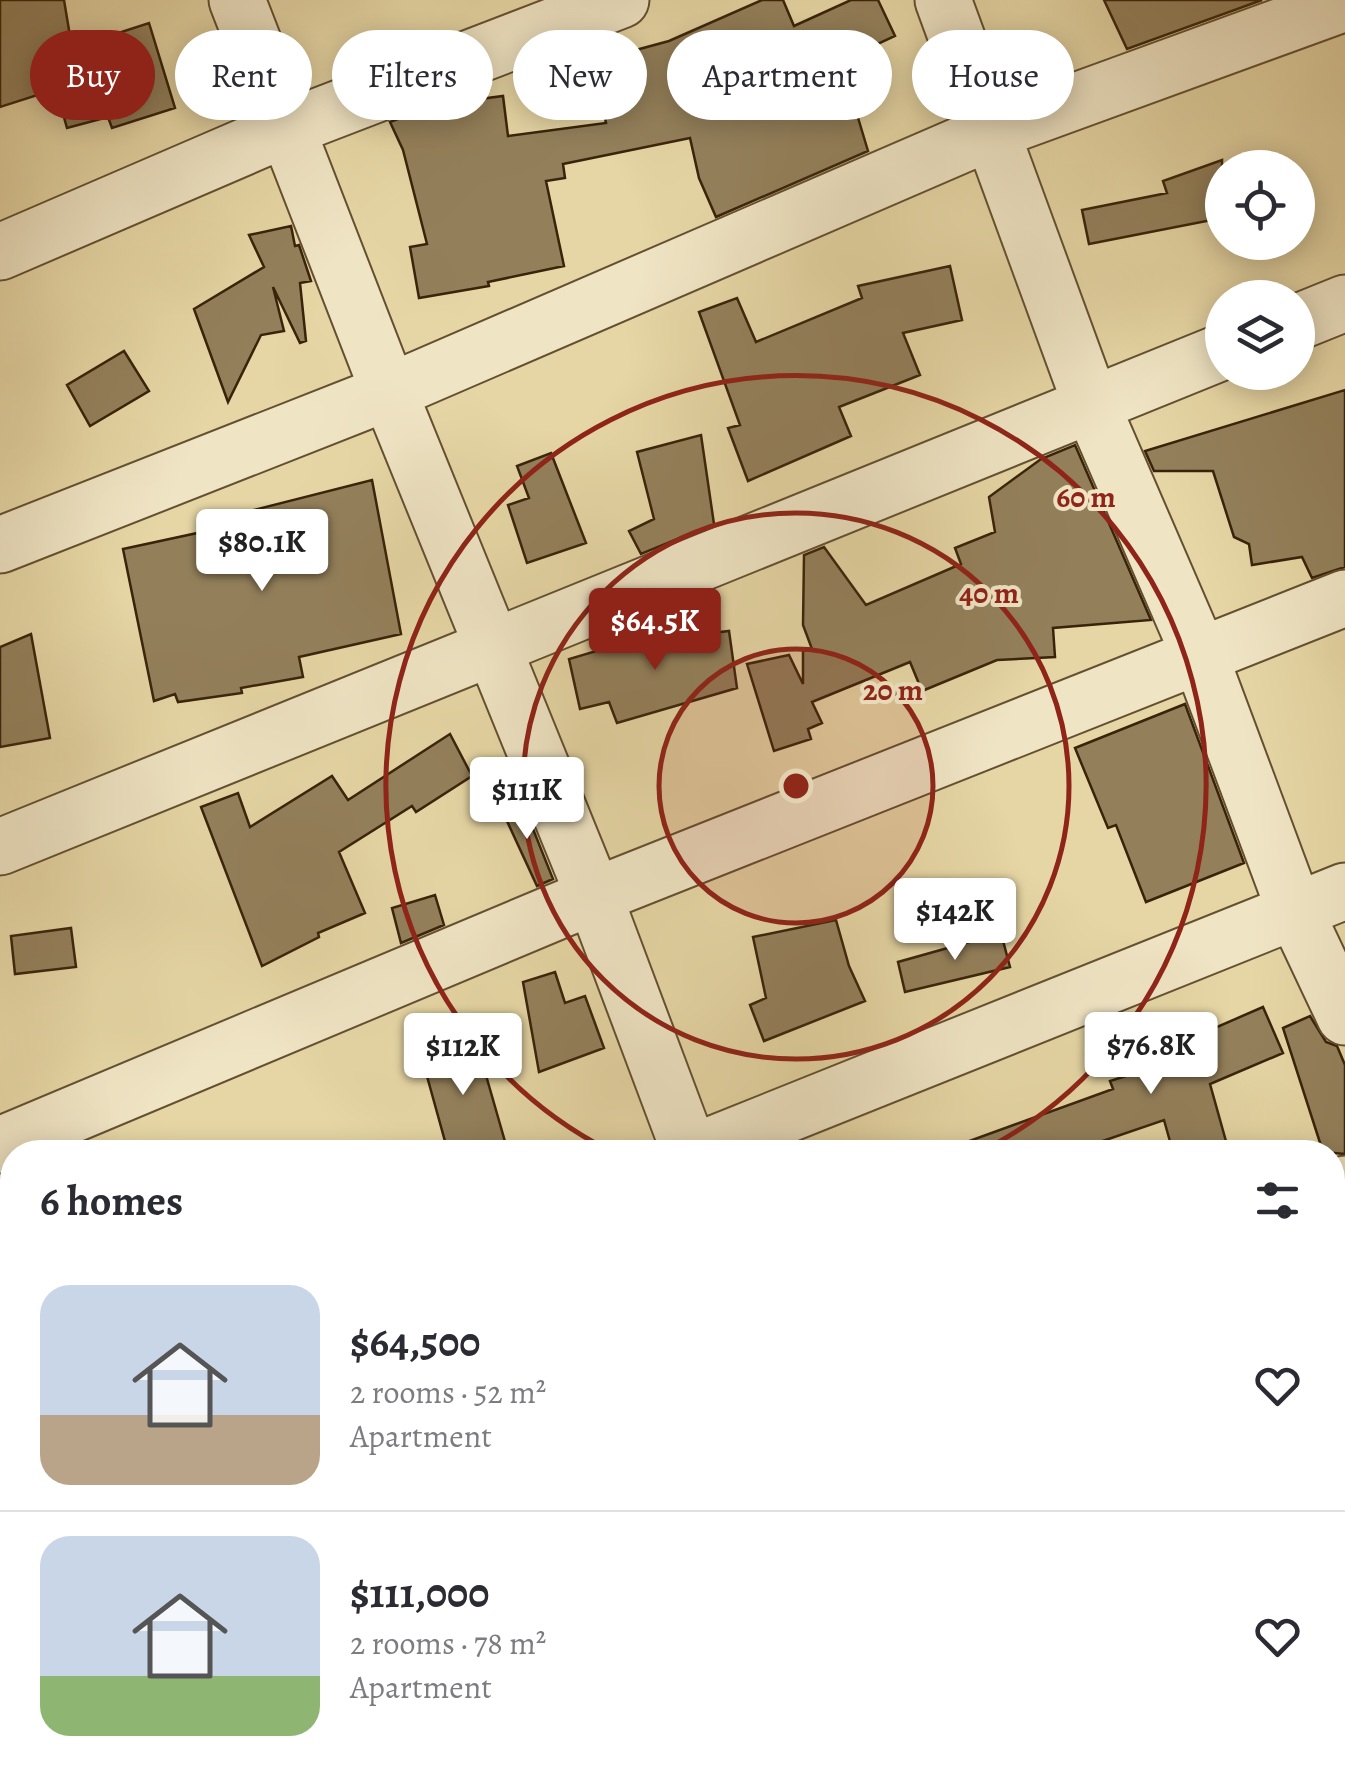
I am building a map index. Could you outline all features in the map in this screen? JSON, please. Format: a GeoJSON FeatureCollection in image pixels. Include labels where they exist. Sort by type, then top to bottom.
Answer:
{"type":"FeatureCollection","features":[{"type":"Feature","properties":{"kind":"street"},"geometry":{"type":"LineString","coordinates":[[237,0],[687,1140]]}},
{"type":"Feature","properties":{"kind":"street"},"geometry":{"type":"LineString","coordinates":[[0,252],[288,128],[621,0]]}},
{"type":"Feature","properties":{"kind":"street"},"geometry":{"type":"LineString","coordinates":[[943,0],[1091,404],[1200,656],[1320,901],[1345,1017]]}},
{"type":"Feature","properties":{"kind":"street"},"geometry":{"type":"LineString","coordinates":[[0,544],[389,392],[1250,18],[1345,3]]}},
{"type":"Feature","properties":{"kind":"street"},"geometry":{"type":"LineString","coordinates":[[1315,315],[1345,304]]}},
{"type":"Feature","properties":{"kind":"street"},"geometry":{"type":"LineString","coordinates":[[0,848],[1205,359]]}},
{"type":"Feature","properties":{"kind":"street"},"geometry":{"type":"LineString","coordinates":[[12,1140],[594,896],[1345,598]]}},
{"type":"Feature","properties":{"kind":"street"},"geometry":{"type":"LineString","coordinates":[[722,1140],[1320,901]]}},
{"type":"Feature","properties":{"kind":"building"},"geometry":{"type":"Polygon","coordinates":[[[0,0],[64,0],[69,30],[30,30],[30,97],[0,107],[0,0]]]}},
{"type":"Feature","properties":{"kind":"building"},"geometry":{"type":"Polygon","coordinates":[[[762,0],[783,0],[794,26],[851,0],[878,0],[895,36],[892,37],[892,30],[694,30],[762,0]]]}},
{"type":"Feature","properties":{"kind":"building"},"geometry":{"type":"Polygon","coordinates":[[[1104,0],[1262,0],[1127,49],[1104,0]]]}},
{"type":"Feature","properties":{"kind":"building"},"geometry":{"type":"Polygon","coordinates":[[[149,23],[151,30],[127,30],[149,23]]]}},
{"type":"Feature","properties":{"kind":"building"},"geometry":{"type":"Polygon","coordinates":[[[667,42],[667,120],[859,120],[868,151],[716,217],[699,178],[690,138],[563,164],[565,178],[546,181],[564,266],[488,282],[489,286],[419,298],[410,247],[427,244],[403,150],[390,122],[493,120],[493,97],[503,96],[508,136],[606,123],[605,120],[647,120],[647,47],[667,42]]]}},
{"type":"Feature","properties":{"kind":"building"},"geometry":{"type":"Polygon","coordinates":[[[155,43],[175,108],[155,114],[155,43]]]}},
{"type":"Feature","properties":{"kind":"building"},"geometry":{"type":"Polygon","coordinates":[[[65,120],[97,120],[67,128],[65,120]]]}},
{"type":"Feature","properties":{"kind":"building"},"geometry":{"type":"Polygon","coordinates":[[[109,120],[137,120],[112,128],[109,120]]]}},
{"type":"Feature","properties":{"kind":"building"},"geometry":{"type":"Polygon","coordinates":[[[1205,166],[1205,221],[1089,244],[1082,210],[1167,193],[1163,181],[1205,166]]]}},
{"type":"Feature","properties":{"kind":"building"},"geometry":{"type":"Polygon","coordinates":[[[291,226],[295,246],[299,245],[311,281],[300,283],[306,341],[300,343],[273,287],[284,331],[261,335],[228,402],[194,309],[264,267],[249,235],[291,226]]]}},
{"type":"Feature","properties":{"kind":"building"},"geometry":{"type":"Polygon","coordinates":[[[950,266],[962,320],[903,333],[920,375],[839,407],[851,436],[748,481],[728,428],[740,425],[699,312],[737,298],[756,342],[862,298],[858,286],[950,266]]]}},
{"type":"Feature","properties":{"kind":"building"},"geometry":{"type":"Polygon","coordinates":[[[124,351],[149,391],[90,426],[67,385],[124,351]]]}},
{"type":"Feature","properties":{"kind":"building"},"geometry":{"type":"Polygon","coordinates":[[[1345,390],[1345,567],[1312,578],[1302,557],[1252,565],[1249,544],[1234,537],[1213,471],[1154,471],[1145,451],[1345,390]]]}},
{"type":"Feature","properties":{"kind":"building"},"geometry":{"type":"Polygon","coordinates":[[[701,435],[714,524],[641,554],[629,531],[654,519],[637,452],[701,435]]]}},
{"type":"Feature","properties":{"kind":"building"},"geometry":{"type":"Polygon","coordinates":[[[1075,445],[1151,620],[1053,628],[1055,657],[997,660],[922,691],[910,662],[812,702],[822,723],[808,729],[811,739],[774,751],[747,664],[789,655],[803,684],[803,651],[812,649],[803,625],[804,555],[824,547],[866,605],[961,564],[955,548],[995,532],[989,497],[1041,459],[1075,445]]]}},
{"type":"Feature","properties":{"kind":"building"},"geometry":{"type":"Polygon","coordinates":[[[551,453],[586,543],[527,563],[508,505],[529,498],[517,466],[551,453]]]}},
{"type":"Feature","properties":{"kind":"building"},"geometry":{"type":"Polygon","coordinates":[[[372,480],[401,634],[299,657],[303,677],[241,688],[242,693],[178,702],[175,694],[154,701],[123,549],[230,526],[241,544],[234,515],[372,480]]]}},
{"type":"Feature","properties":{"kind":"building"},"geometry":{"type":"Polygon","coordinates":[[[684,625],[688,636],[729,631],[737,688],[617,723],[609,702],[580,709],[569,659],[684,625]]]}},
{"type":"Feature","properties":{"kind":"building"},"geometry":{"type":"Polygon","coordinates":[[[31,634],[50,738],[0,747],[0,647],[31,634]]]}},
{"type":"Feature","properties":{"kind":"building"},"geometry":{"type":"Polygon","coordinates":[[[1185,704],[1244,863],[1146,902],[1116,825],[1108,828],[1075,748],[1185,704]]]}},
{"type":"Feature","properties":{"kind":"building"},"geometry":{"type":"Polygon","coordinates":[[[450,734],[472,776],[416,812],[412,806],[339,852],[365,913],[318,933],[319,937],[262,966],[201,807],[238,793],[250,827],[332,776],[348,800],[450,734]]]}},
{"type":"Feature","properties":{"kind":"building"},"geometry":{"type":"Polygon","coordinates":[[[521,799],[553,879],[537,886],[501,808],[521,799]]]}},
{"type":"Feature","properties":{"kind":"building"},"geometry":{"type":"Polygon","coordinates":[[[435,895],[444,925],[401,943],[392,908],[435,895]]]}},
{"type":"Feature","properties":{"kind":"building"},"geometry":{"type":"Polygon","coordinates":[[[836,920],[849,966],[865,1001],[764,1041],[750,1005],[766,998],[753,937],[836,920]]]}},
{"type":"Feature","properties":{"kind":"building"},"geometry":{"type":"Polygon","coordinates":[[[71,928],[76,967],[15,974],[11,936],[71,928]]]}},
{"type":"Feature","properties":{"kind":"building"},"geometry":{"type":"Polygon","coordinates":[[[1001,933],[1010,967],[905,992],[898,962],[1001,933]]]}},
{"type":"Feature","properties":{"kind":"building"},"geometry":{"type":"Polygon","coordinates":[[[555,972],[565,1003],[585,996],[604,1048],[539,1072],[523,982],[555,972]]]}},
{"type":"Feature","properties":{"kind":"building"},"geometry":{"type":"Polygon","coordinates":[[[1263,1007],[1283,1053],[1210,1084],[1226,1140],[1170,1140],[1164,1120],[1106,1140],[972,1140],[1113,1089],[1110,1081],[1151,1068],[1148,1057],[1263,1007]]]}},
{"type":"Feature","properties":{"kind":"building"},"geometry":{"type":"Polygon","coordinates":[[[1310,1016],[1326,1042],[1337,1046],[1345,1065],[1345,1140],[1319,1140],[1283,1028],[1310,1016]]]}},
{"type":"Feature","properties":{"kind":"building"},"geometry":{"type":"Polygon","coordinates":[[[475,1037],[505,1140],[445,1140],[420,1051],[475,1037]]]}}]}
